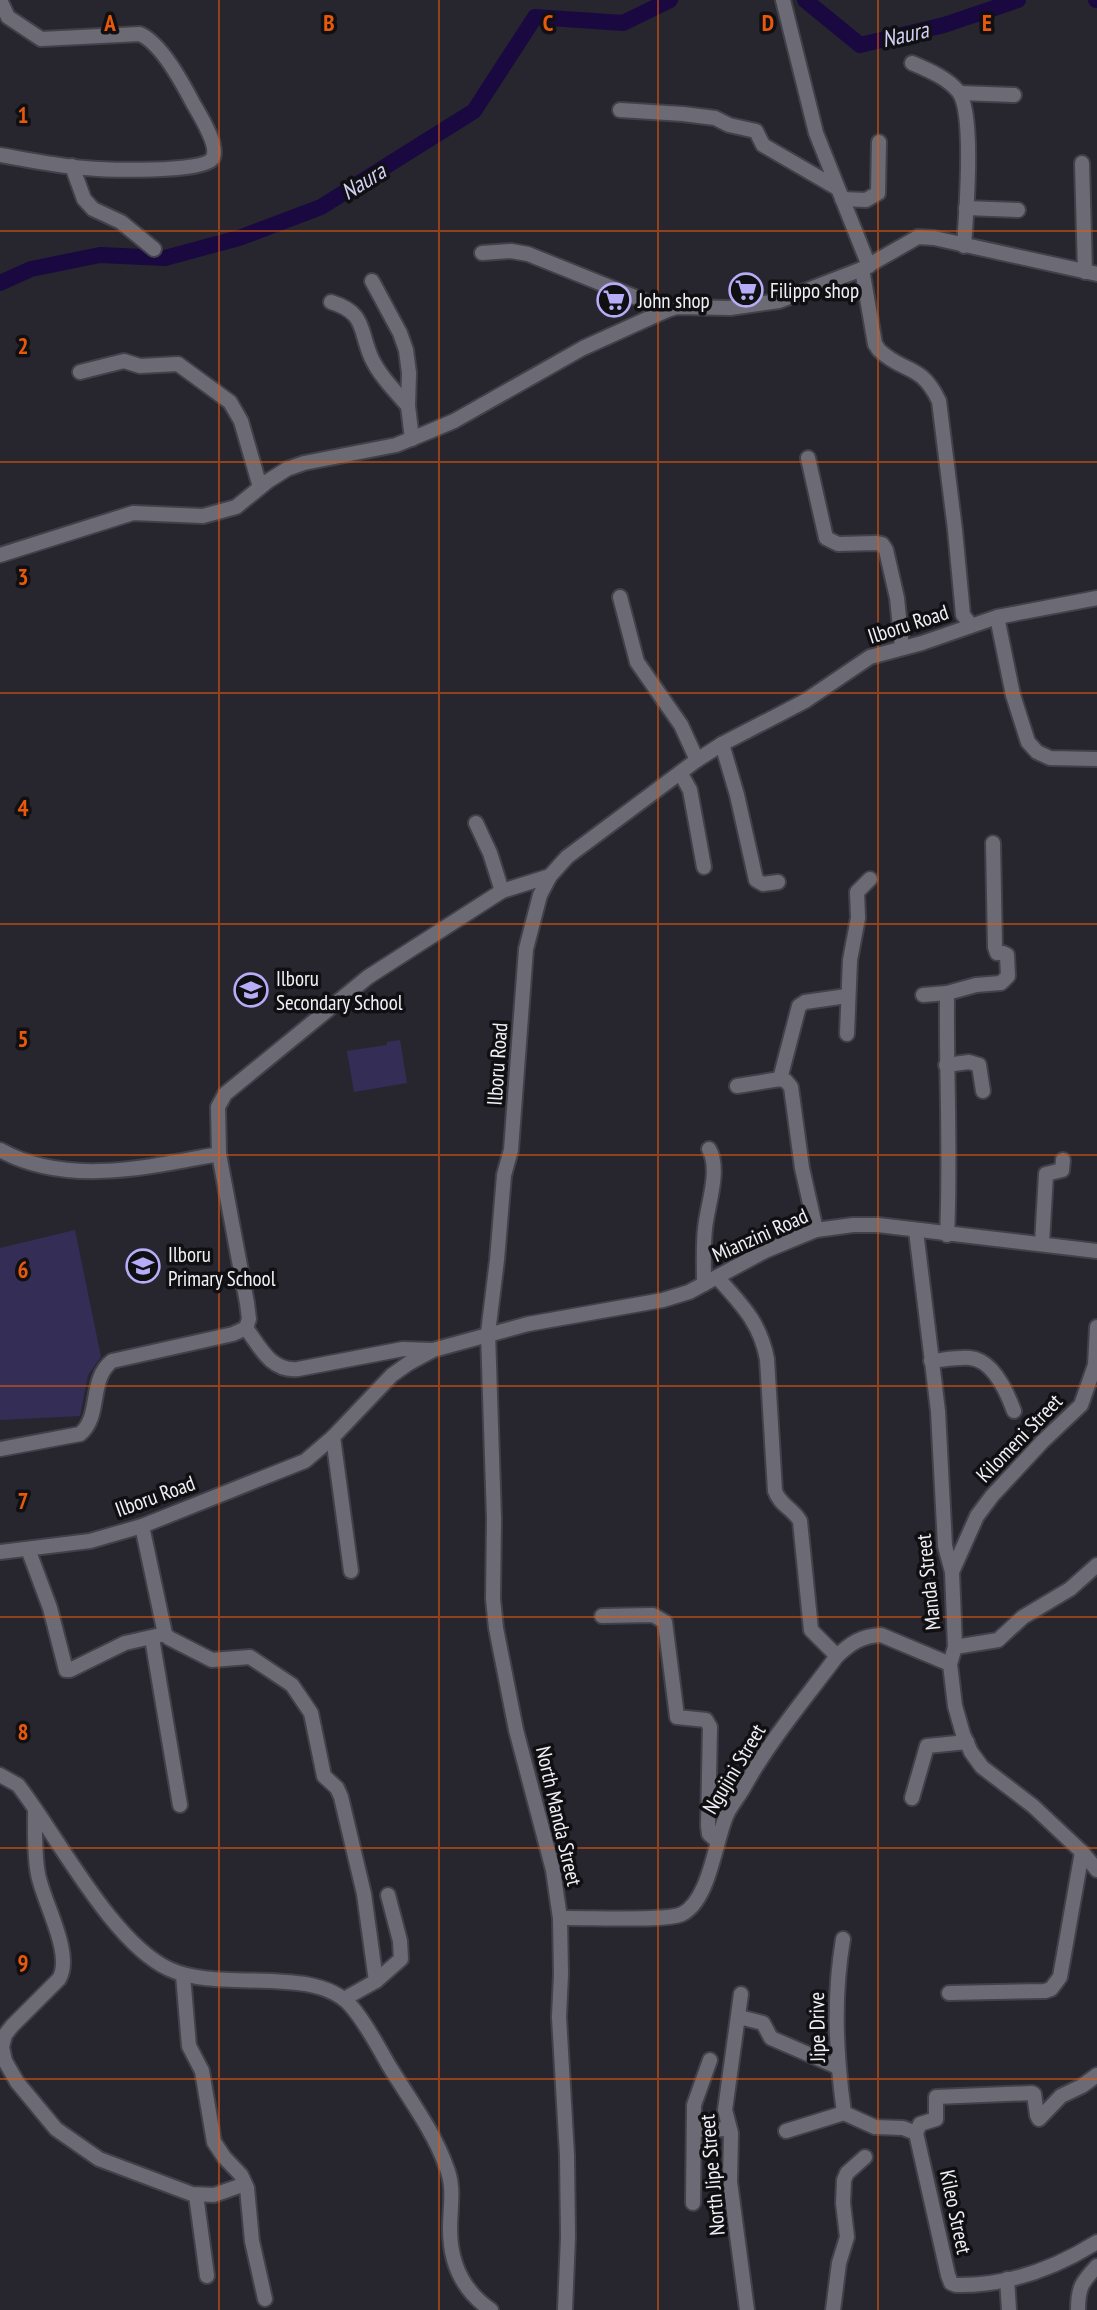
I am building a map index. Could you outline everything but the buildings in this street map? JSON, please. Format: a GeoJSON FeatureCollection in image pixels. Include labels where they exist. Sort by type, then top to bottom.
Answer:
{"type":"FeatureCollection","features":[{"type":"Feature","properties":{"kind":"street"},"geometry":{"type":"LineString","coordinates":[[0,0],[8,18],[41,38],[139,34],[145,36],[162,53],[188,93],[208,130],[214,156],[210,162],[199,167],[174,169],[72,166],[0,155]]}},
{"type":"Feature","properties":{"kind":"street"},"geometry":{"type":"LineString","coordinates":[[783,0],[812,118],[865,268],[875,344],[879,350],[920,373],[934,389],[939,401],[956,530],[963,615],[971,625]]}},
{"type":"Feature","properties":{"kind":"street"},"geometry":{"type":"LineString","coordinates":[[912,64],[948,80],[960,93],[966,122],[964,246]]}},
{"type":"Feature","properties":{"kind":"street"},"geometry":{"type":"LineString","coordinates":[[960,93],[1014,95]]}},
{"type":"Feature","properties":{"kind":"street"},"geometry":{"type":"LineString","coordinates":[[620,110],[716,118],[729,125],[756,131],[763,145],[839,194],[866,200],[878,193],[879,142]]}},
{"type":"Feature","properties":{"kind":"street"},"geometry":{"type":"LineString","coordinates":[[0,555],[133,513],[212,515],[236,507],[287,469],[304,463],[396,445],[412,439],[454,421],[583,348],[667,310],[677,307],[730,308],[779,301],[865,268],[918,237],[934,238],[1091,273],[1082,163]]}},
{"type":"Feature","properties":{"kind":"street"},"geometry":{"type":"LineString","coordinates":[[72,166],[84,199],[90,206],[121,222],[154,249]]}},
{"type":"Feature","properties":{"kind":"street"},"geometry":{"type":"LineString","coordinates":[[966,208],[1018,209]]}},
{"type":"Feature","properties":{"kind":"street"},"geometry":{"type":"LineString","coordinates":[[482,253],[511,251],[528,254],[667,310]]}},
{"type":"Feature","properties":{"kind":"street"},"geometry":{"type":"LineString","coordinates":[[372,281],[400,333],[406,350],[412,439]]}},
{"type":"Feature","properties":{"kind":"street"},"geometry":{"type":"LineString","coordinates":[[331,302],[352,311],[359,321],[371,356],[408,406]]}},
{"type":"Feature","properties":{"kind":"street"},"geometry":{"type":"LineString","coordinates":[[80,372],[124,361],[140,366],[178,364],[230,402],[245,432],[260,487]]}},
{"type":"Feature","properties":{"kind":"street"},"geometry":{"type":"LineString","coordinates":[[808,458],[826,538],[838,544],[882,544],[886,550],[897,598],[902,647]]}},
{"type":"Feature","properties":{"kind":"street"},"geometry":{"type":"LineString","coordinates":[[620,597],[637,662],[681,724],[697,760]]}},
{"type":"Feature","properties":{"kind":"street","name":"Ilboru Road"},"geometry":{"type":"LineString","coordinates":[[0,1552],[90,1541],[142,1526],[305,1461],[334,1437],[392,1375],[409,1363],[433,1350],[488,1334],[504,1175],[510,1150],[526,949],[533,915],[550,876],[567,857],[697,760],[805,701],[870,657],[997,617],[1097,598]]}},
{"type":"Feature","properties":{"kind":"street"},"geometry":{"type":"LineString","coordinates":[[997,617],[1013,695],[1028,742],[1037,752],[1050,758],[1097,759]]}},
{"type":"Feature","properties":{"kind":"street"},"geometry":{"type":"LineString","coordinates":[[722,744],[737,795],[756,880],[763,884],[778,881]]}},
{"type":"Feature","properties":{"kind":"street"},"geometry":{"type":"LineString","coordinates":[[681,774],[690,790],[693,819],[704,867]]}},
{"type":"Feature","properties":{"kind":"street"},"geometry":{"type":"LineString","coordinates":[[476,823],[490,853],[502,891]]}},
{"type":"Feature","properties":{"kind":"street"},"geometry":{"type":"LineString","coordinates":[[923,995],[1001,983],[1008,976],[1007,956],[997,953],[995,947],[993,843]]}},
{"type":"Feature","properties":{"kind":"street"},"geometry":{"type":"LineString","coordinates":[[0,1448],[80,1434],[88,1428],[100,1374],[112,1361],[233,1334],[246,1328],[249,1319],[247,1303],[219,1154],[218,1107],[231,1088],[368,977],[502,891],[550,876]]}},
{"type":"Feature","properties":{"kind":"street"},"geometry":{"type":"LineString","coordinates":[[847,1034],[850,960],[858,918],[857,892],[870,879]]}},
{"type":"Feature","properties":{"kind":"street"},"geometry":{"type":"LineString","coordinates":[[947,993],[947,1235]]}},
{"type":"Feature","properties":{"kind":"street"},"geometry":{"type":"LineString","coordinates":[[780,1079],[799,1006],[805,1002],[847,996]]}},
{"type":"Feature","properties":{"kind":"street"},"geometry":{"type":"LineString","coordinates":[[946,1065],[969,1062],[979,1065],[983,1091]]}},
{"type":"Feature","properties":{"kind":"street"},"geometry":{"type":"LineString","coordinates":[[737,1086],[780,1079],[791,1087],[802,1168],[816,1230]]}},
{"type":"Feature","properties":{"kind":"street"},"geometry":{"type":"LineString","coordinates":[[709,1149],[714,1162],[705,1228],[711,1280],[750,1315],[764,1344],[775,1491],[781,1502],[794,1512],[800,1521],[811,1630],[837,1656]]}},
{"type":"Feature","properties":{"kind":"street"},"geometry":{"type":"LineString","coordinates":[[0,1150],[34,1165],[82,1170],[148,1167],[219,1154]]}},
{"type":"Feature","properties":{"kind":"street"},"geometry":{"type":"LineString","coordinates":[[1042,1243],[1046,1174],[1062,1170],[1063,1160]]}},
{"type":"Feature","properties":{"kind":"street","name":"Mianzini Road"},"geometry":{"type":"LineString","coordinates":[[488,1334],[528,1324],[663,1300],[689,1292],[782,1243],[816,1230],[866,1225],[1097,1251]]}},
{"type":"Feature","properties":{"kind":"street","name":"Manda Street"},"geometry":{"type":"LineString","coordinates":[[916,1231],[938,1411],[945,1546],[952,1572],[955,1647],[950,1664],[955,1706],[967,1742],[982,1767],[1033,1806],[1082,1852],[1097,1870]]}},
{"type":"Feature","properties":{"kind":"street","name":"Kilomeni Street"},"geometry":{"type":"LineString","coordinates":[[952,1572],[977,1516],[992,1496],[1081,1405],[1095,1365],[1097,1327]]}},
{"type":"Feature","properties":{"kind":"street"},"geometry":{"type":"LineString","coordinates":[[246,1328],[271,1361],[283,1369],[298,1369],[403,1349],[433,1350]]}},
{"type":"Feature","properties":{"kind":"street","name":"North Manda Street"},"geometry":{"type":"LineString","coordinates":[[488,1334],[494,1519],[493,1599],[496,1628],[516,1730],[553,1870],[560,1918],[559,2028],[567,2155],[565,2310]]}},
{"type":"Feature","properties":{"kind":"street"},"geometry":{"type":"LineString","coordinates":[[931,1361],[972,1357],[987,1366],[1003,1385],[1014,1411]]}},
{"type":"Feature","properties":{"kind":"street"},"geometry":{"type":"LineString","coordinates":[[334,1437],[351,1571]]}},
{"type":"Feature","properties":{"kind":"street"},"geometry":{"type":"LineString","coordinates":[[142,1526],[180,1805]]}},
{"type":"Feature","properties":{"kind":"street"},"geometry":{"type":"LineString","coordinates":[[28,1549],[50,1608],[66,1670],[125,1643],[159,1636],[169,1637],[212,1660],[250,1657],[292,1685],[311,1713],[324,1776],[337,1788],[341,1797],[364,1894],[376,1981]]}},
{"type":"Feature","properties":{"kind":"street"},"geometry":{"type":"LineString","coordinates":[[955,1647],[998,1640],[1023,1617],[1070,1589],[1097,1565]]}},
{"type":"Feature","properties":{"kind":"street"},"geometry":{"type":"LineString","coordinates":[[603,1616],[653,1615],[665,1622],[677,1717],[706,1720],[710,1727],[708,1826],[709,1834],[718,1842]]}},
{"type":"Feature","properties":{"kind":"street","name":"Ngujini Street"},"geometry":{"type":"LineString","coordinates":[[560,1918],[656,1918],[685,1913],[694,1904],[713,1867],[727,1813],[757,1763],[837,1656],[854,1641],[870,1635],[881,1635],[950,1664]]}},
{"type":"Feature","properties":{"kind":"street"},"geometry":{"type":"LineString","coordinates":[[912,1798],[927,1746],[967,1742]]}},
{"type":"Feature","properties":{"kind":"street"},"geometry":{"type":"LineString","coordinates":[[0,1775],[18,1786],[123,1932],[147,1955],[166,1968],[183,1975],[216,1981],[258,1979],[321,1988],[333,1991],[344,1999],[361,2020],[439,2149],[452,2182],[450,2230],[455,2262],[464,2285],[475,2299],[491,2310]]}},
{"type":"Feature","properties":{"kind":"street"},"geometry":{"type":"LineString","coordinates":[[35,1809],[37,1873],[59,1941],[63,1968],[59,1979],[5,2035],[2,2047],[5,2061],[17,2082],[56,2129],[99,2159],[196,2195],[214,2195],[245,2184]]}},
{"type":"Feature","properties":{"kind":"street"},"geometry":{"type":"LineString","coordinates":[[949,1993],[1045,1991],[1055,1985],[1060,1977],[1066,1953],[1082,1852]]}},
{"type":"Feature","properties":{"kind":"street"},"geometry":{"type":"LineString","coordinates":[[344,1999],[376,1981],[398,1962],[402,1954],[388,1895]]}},
{"type":"Feature","properties":{"kind":"street","name":"Jipe Drive"},"geometry":{"type":"LineString","coordinates":[[844,1940],[836,1990],[838,2067],[844,2113]]}},
{"type":"Feature","properties":{"kind":"street"},"geometry":{"type":"LineString","coordinates":[[183,1975],[189,2046],[202,2071],[214,2142],[241,2175],[250,2199],[251,2241],[265,2299]]}},
{"type":"Feature","properties":{"kind":"street","name":"North Jipe Street"},"geometry":{"type":"LineString","coordinates":[[741,1994],[725,2110],[729,2129],[730,2182],[747,2310]]}},
{"type":"Feature","properties":{"kind":"street"},"geometry":{"type":"LineString","coordinates":[[739,2017],[763,2022],[771,2038],[838,2067]]}},
{"type":"Feature","properties":{"kind":"street"},"geometry":{"type":"LineString","coordinates":[[692,2203],[694,2105],[710,2060]]}},
{"type":"Feature","properties":{"kind":"street"},"geometry":{"type":"LineString","coordinates":[[786,2131],[844,2113],[875,2127],[903,2128],[916,2133],[920,2124],[936,2119],[936,2096],[1032,2093],[1039,2119],[1061,2096],[1082,2086],[1097,2074]]}},
{"type":"Feature","properties":{"kind":"street"},"geometry":{"type":"LineString","coordinates":[[694,2130],[729,2129]]}},
{"type":"Feature","properties":{"kind":"street","name":"Kileo Street"},"geometry":{"type":"LineString","coordinates":[[916,2133],[949,2280],[956,2285],[1007,2279],[1057,2266],[1097,2242]]}},
{"type":"Feature","properties":{"kind":"street"},"geometry":{"type":"LineString","coordinates":[[833,2310],[839,2263],[847,2237],[842,2195],[844,2180],[846,2173],[865,2157]]}},
{"type":"Feature","properties":{"kind":"street"},"geometry":{"type":"LineString","coordinates":[[196,2195],[208,2276]]}},
{"type":"Feature","properties":{"kind":"street"},"geometry":{"type":"LineString","coordinates":[[1078,2310],[1078,2291],[1097,2266]]}},
{"type":"Feature","properties":{"kind":"street"},"geometry":{"type":"LineString","coordinates":[[1007,2279],[1009,2310]]}},
{"type":"Feature","properties":{"kind":"shaded area"},"geometry":{"type":"Polygon","coordinates":[[[400,1040],[407,1083],[354,1092],[347,1051],[387,1045],[387,1042],[400,1040]]]}},
{"type":"Feature","properties":{"kind":"shaded area"},"geometry":{"type":"Polygon","coordinates":[[[75,1230],[101,1357],[88,1375],[80,1416],[0,1420],[0,1248],[75,1230]]]}},
{"type":"Feature","properties":{"kind":"waterway","name":"Naura"},"geometry":{"type":"LineString","coordinates":[[0,283],[31,269],[100,255],[165,258],[239,238],[321,207],[474,111],[535,17],[623,23],[670,0]]}},
{"type":"Feature","properties":{"kind":"waterway","name":"Naura"},"geometry":{"type":"LineString","coordinates":[[805,0],[860,45],[944,25],[1018,0]]}},
{"type":"Feature","properties":{"kind":"place","name":"Filippo shop"},"geometry":{"type":"Point","coordinates":[746,290]}},
{"type":"Feature","properties":{"kind":"place","name":"John shop"},"geometry":{"type":"Point","coordinates":[614,300]}},
{"type":"Feature","properties":{"kind":"place","name":"Ilboru Secondary School"},"geometry":{"type":"Point","coordinates":[251,990]}},
{"type":"Feature","properties":{"kind":"place","name":"Ilboru Primary School"},"geometry":{"type":"Point","coordinates":[143,1266]}}]}
